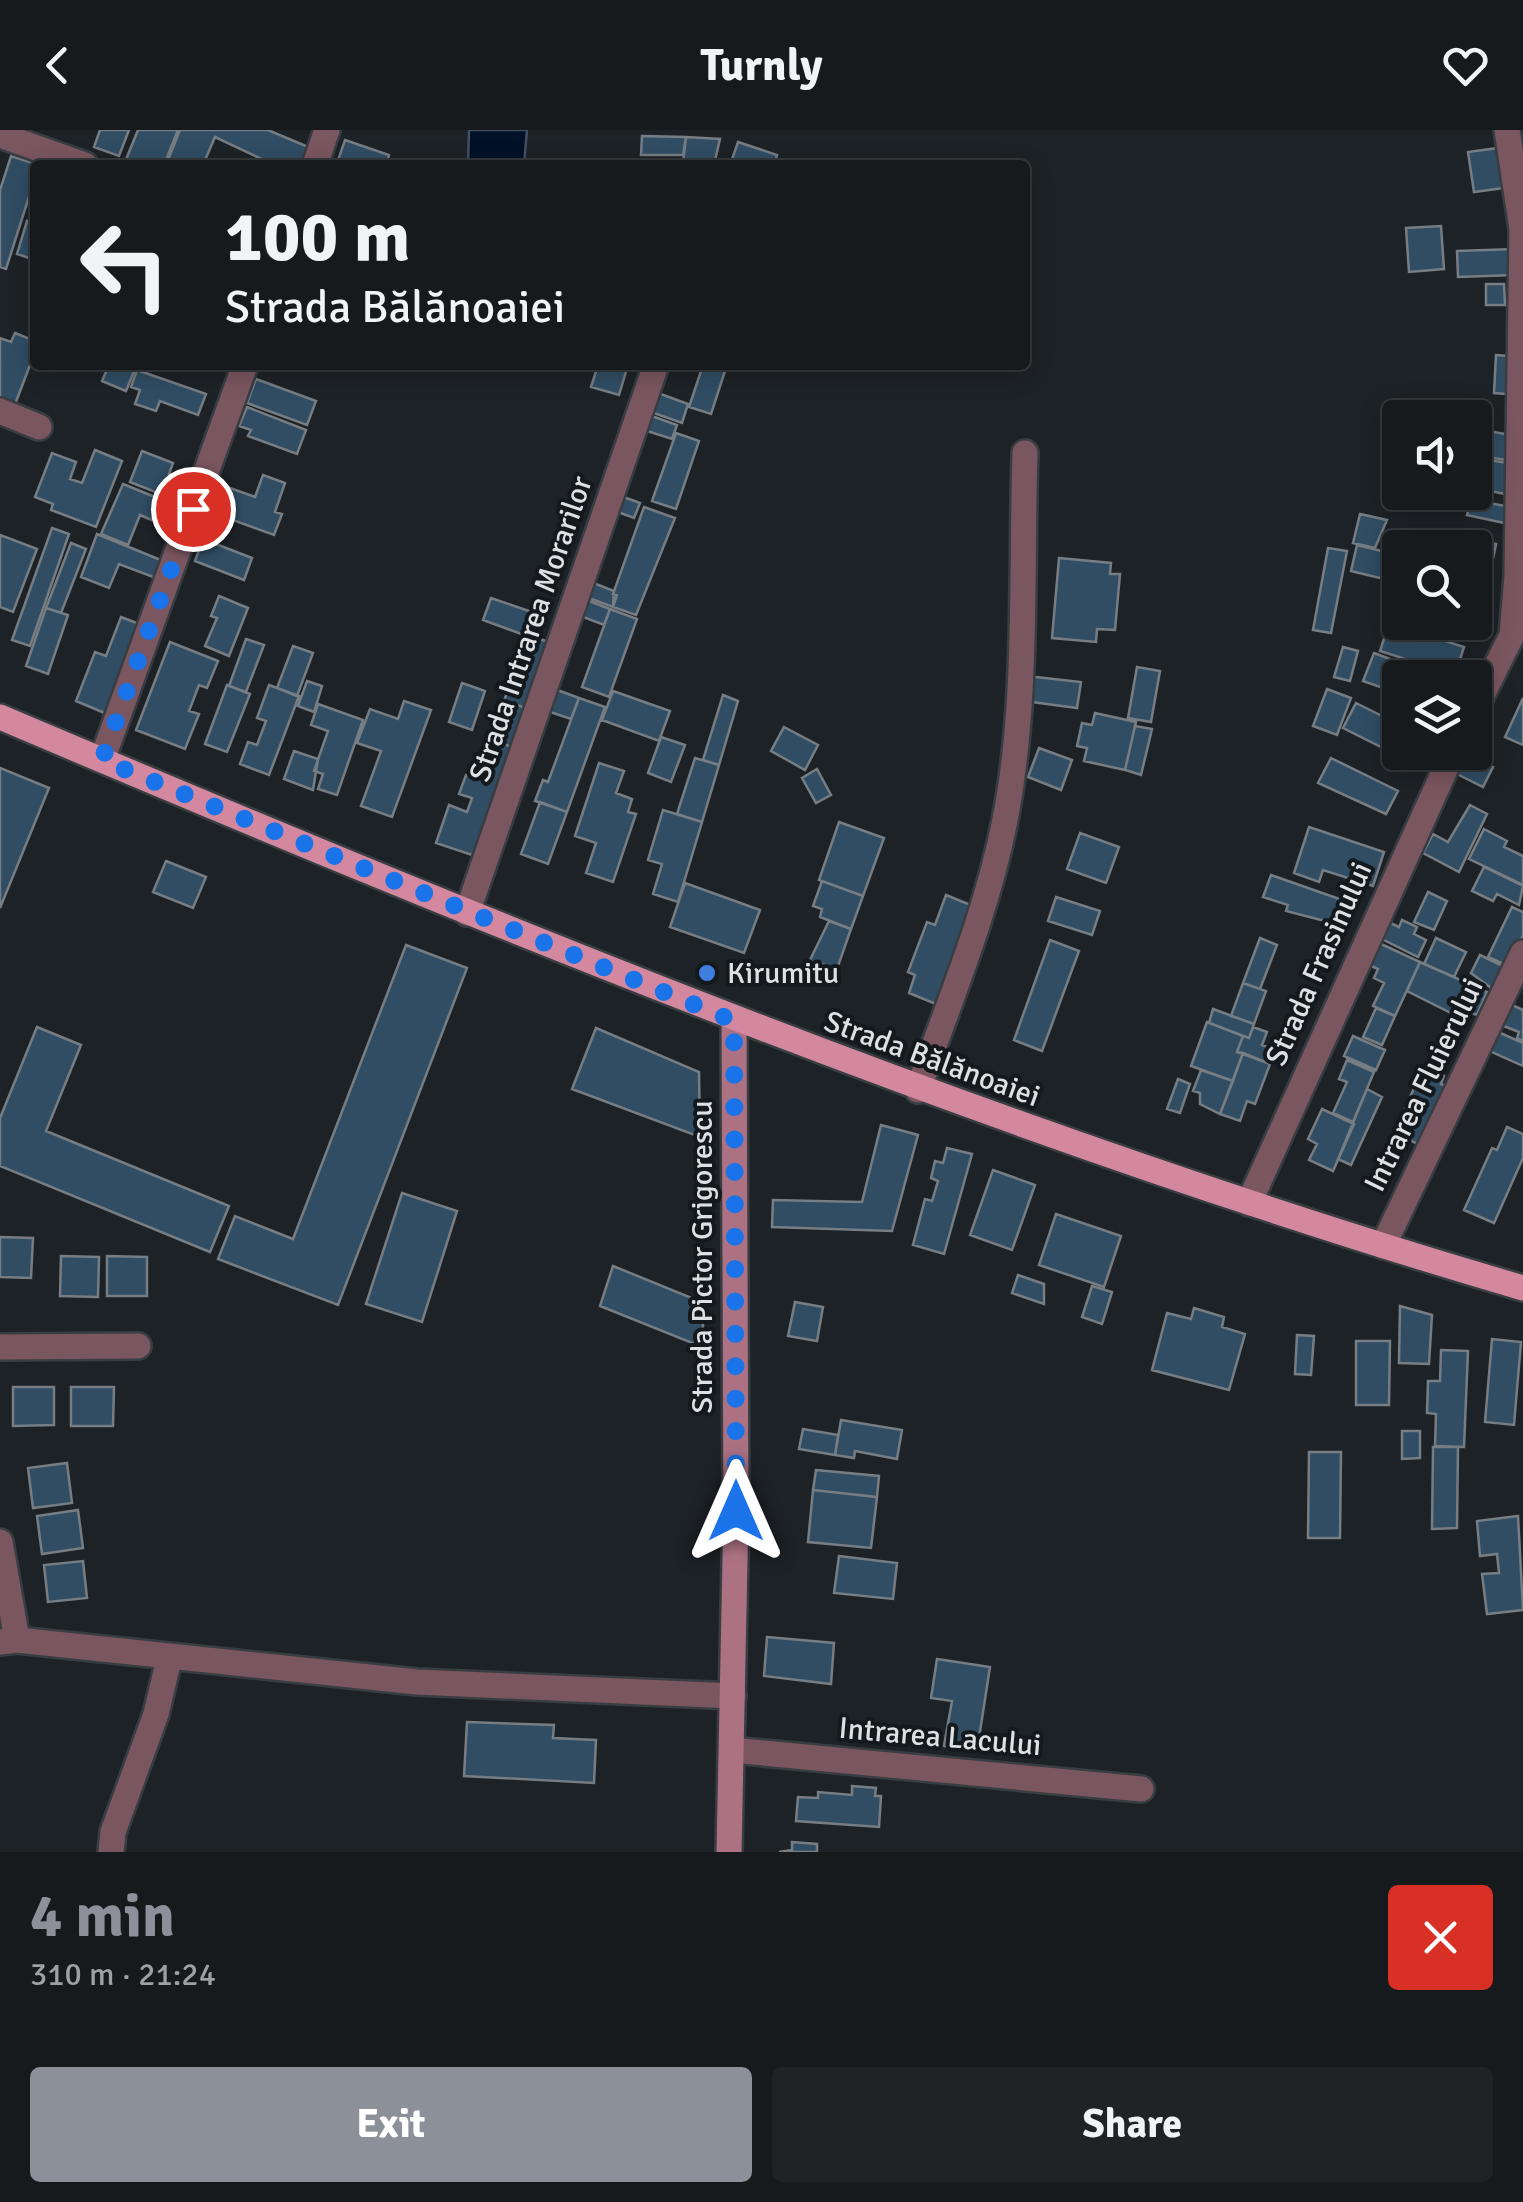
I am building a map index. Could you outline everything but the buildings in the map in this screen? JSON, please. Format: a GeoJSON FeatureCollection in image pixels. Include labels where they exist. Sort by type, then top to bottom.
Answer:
{"type":"FeatureCollection","features":[{"type":"Feature","properties":{"kind":"main road","name":"Strada Bălănoaiei"},"geometry":{"type":"LineString","coordinates":[[0,716],[467,914],[734,1021],[918,1090],[1248,1203],[1523,1288]]}},
{"type":"Feature","properties":{"kind":"street"},"geometry":{"type":"LineString","coordinates":[[317,160],[327,130]]}},
{"type":"Feature","properties":{"kind":"street"},"geometry":{"type":"LineString","coordinates":[[1492,675],[1512,635],[1520,540],[1521,206],[1507,130]]}},
{"type":"Feature","properties":{"kind":"street"},"geometry":{"type":"LineString","coordinates":[[0,136],[70,160]]}},
{"type":"Feature","properties":{"kind":"street"},"geometry":{"type":"LineString","coordinates":[[102,760],[243,370]]}},
{"type":"Feature","properties":{"kind":"street","name":"Strada Intrarea Morarilor"},"geometry":{"type":"LineString","coordinates":[[467,914],[654,370]]}},
{"type":"Feature","properties":{"kind":"street"},"geometry":{"type":"LineString","coordinates":[[0,411],[39,428]]}},
{"type":"Feature","properties":{"kind":"street"},"geometry":{"type":"LineString","coordinates":[[918,1090],[992,877],[1006,817],[1017,696],[1024,453]]}},
{"type":"Feature","properties":{"kind":"street","name":"Strada Frasinului"},"geometry":{"type":"LineString","coordinates":[[1248,1203],[1445,770]]}},
{"type":"Feature","properties":{"kind":"street","name":"Intrarea Fluierului"},"geometry":{"type":"LineString","coordinates":[[1383,1246],[1523,953]]}},
{"type":"Feature","properties":{"kind":"street","name":"Strada Pictor Grigorescu"},"geometry":{"type":"LineString","coordinates":[[729,1852],[733,1696],[734,1021]]}},
{"type":"Feature","properties":{"kind":"street"},"geometry":{"type":"LineString","coordinates":[[0,1347],[138,1346]]}},
{"type":"Feature","properties":{"kind":"street"},"geometry":{"type":"LineString","coordinates":[[0,1542],[9,1641],[417,1682],[733,1696]]}},
{"type":"Feature","properties":{"kind":"street"},"geometry":{"type":"LineString","coordinates":[[111,1852],[112,1832],[156,1714],[169,1659]]}},
{"type":"Feature","properties":{"kind":"street","name":"Intrarea Lacului"},"geometry":{"type":"LineString","coordinates":[[732,1750],[1141,1789]]}},
{"type":"Feature","properties":{"kind":"water"},"geometry":{"type":"Polygon","coordinates":[[[469,130],[527,130],[524,160],[468,160],[469,130]]]}},
{"type":"Feature","properties":{"kind":"place","name":"Kirumitu"},"geometry":{"type":"Point","coordinates":[707,973]}},
{"type":"Feature","properties":{"kind":"route"},"geometry":{"type":"LineString","coordinates":[[193,509],[102,760],[467,914],[734,1021],[736,1511]]}}]}
